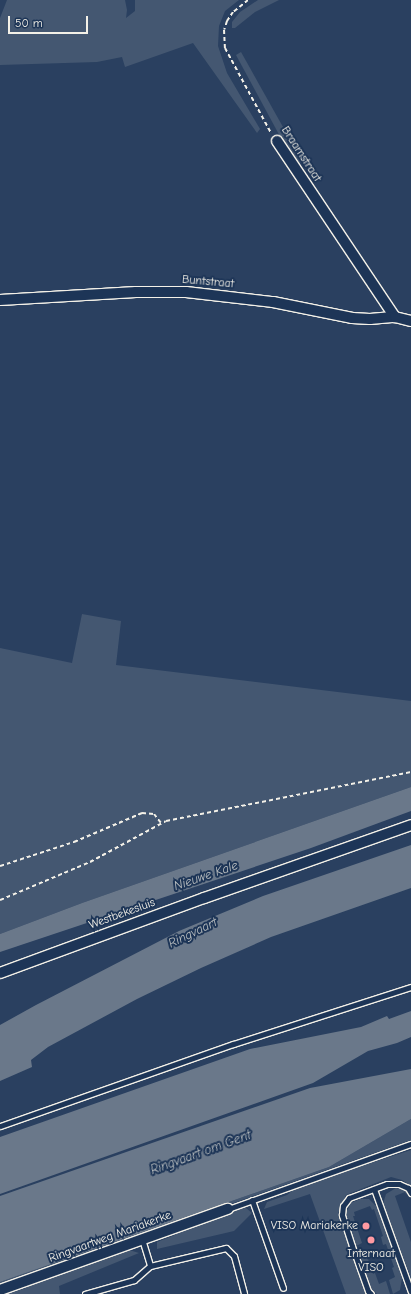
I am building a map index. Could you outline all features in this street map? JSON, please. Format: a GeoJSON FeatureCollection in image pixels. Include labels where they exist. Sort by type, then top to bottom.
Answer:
{"type":"FeatureCollection","features":[{"type":"Feature","properties":{"kind":"street","name":"Braamstraat"},"geometry":{"type":"LineString","coordinates":[[277,141],[395,317]]}},
{"type":"Feature","properties":{"kind":"street","name":"Buntstraat"},"geometry":{"type":"LineString","coordinates":[[0,300],[136,292],[186,292],[273,302],[352,318],[370,319],[395,317],[411,321]]}},
{"type":"Feature","properties":{"kind":"street","name":"Westbekesluis"},"geometry":{"type":"LineString","coordinates":[[0,973],[411,824]]}},
{"type":"Feature","properties":{"kind":"street","name":"Ringvaartweg Mariakerke"},"geometry":{"type":"LineString","coordinates":[[0,1290],[228,1209]]}},
{"type":"Feature","properties":{"kind":"lane"},"geometry":{"type":"LineString","coordinates":[[0,1126],[233,1044],[411,987]]}},
{"type":"Feature","properties":{"kind":"lane"},"geometry":{"type":"LineString","coordinates":[[228,1209],[411,1144]]}},
{"type":"Feature","properties":{"kind":"lane"},"geometry":{"type":"LineString","coordinates":[[371,1294],[368,1290],[342,1215],[343,1206],[349,1198],[387,1184],[399,1184],[408,1188],[411,1193]]}},
{"type":"Feature","properties":{"kind":"lane"},"geometry":{"type":"LineString","coordinates":[[374,1189],[411,1292],[404,1294]]}},
{"type":"Feature","properties":{"kind":"lane"},"geometry":{"type":"LineString","coordinates":[[252,1200],[283,1288]]}},
{"type":"Feature","properties":{"kind":"lane"},"geometry":{"type":"LineString","coordinates":[[142,1240],[150,1266]]}},
{"type":"Feature","properties":{"kind":"lane"},"geometry":{"type":"LineString","coordinates":[[85,1294],[134,1280],[150,1266],[226,1248],[234,1256],[244,1294]]}},
{"type":"Feature","properties":{"kind":"path","name":"Braamstraat"},"geometry":{"type":"LineString","coordinates":[[248,0],[233,12],[227,21],[224,30],[225,48],[277,141]]}},
{"type":"Feature","properties":{"kind":"path"},"geometry":{"type":"LineString","coordinates":[[0,900],[90,862],[161,823],[411,772]]}},
{"type":"Feature","properties":{"kind":"path"},"geometry":{"type":"LineString","coordinates":[[0,866],[74,842],[142,813],[154,814],[161,823]]}},
{"type":"Feature","properties":{"kind":"shaded area"},"geometry":{"type":"Polygon","coordinates":[[[7,0],[125,0],[127,10],[126,18],[135,11],[135,0],[239,0],[225,11],[219,26],[218,46],[227,73],[260,129],[257,133],[193,43],[125,67],[122,57],[97,62],[0,65],[0,18],[7,0]]]}},
{"type":"Feature","properties":{"kind":"shaded area"},"geometry":{"type":"Polygon","coordinates":[[[258,0],[279,0],[255,12],[235,28],[232,28],[232,22],[240,12],[258,0]]]}},
{"type":"Feature","properties":{"kind":"shaded area"},"geometry":{"type":"Polygon","coordinates":[[[241,52],[302,161],[296,166],[236,55],[241,52]]]}},
{"type":"Feature","properties":{"kind":"shaded area"},"geometry":{"type":"Polygon","coordinates":[[[82,614],[121,621],[116,665],[411,701],[411,787],[82,903],[0,934],[0,648],[72,663],[82,614]]]}},
{"type":"Feature","properties":{"kind":"shaded area"},"geometry":{"type":"Polygon","coordinates":[[[411,1119],[411,1140],[0,1286],[0,1282],[329,1167],[411,1119]]]}},
{"type":"Feature","properties":{"kind":"shaded area"},"geometry":{"type":"Polygon","coordinates":[[[411,1150],[411,1186],[402,1180],[391,1177],[346,1195],[339,1211],[338,1215],[367,1294],[346,1294],[310,1194],[264,1209],[267,1202],[287,1195],[297,1187],[411,1150]]]}},
{"type":"Feature","properties":{"kind":"shaded area"},"geometry":{"type":"Polygon","coordinates":[[[396,1188],[404,1190],[408,1193],[406,1194],[405,1192],[395,1196],[411,1242],[411,1278],[383,1204],[386,1194],[396,1188]]]}},
{"type":"Feature","properties":{"kind":"shaded area"},"geometry":{"type":"Polygon","coordinates":[[[360,1199],[369,1199],[378,1208],[402,1278],[400,1290],[393,1294],[389,1280],[395,1277],[392,1268],[394,1267],[386,1244],[383,1245],[381,1237],[383,1236],[374,1209],[372,1210],[370,1206],[354,1212],[355,1216],[353,1216],[362,1243],[356,1246],[346,1213],[351,1203],[360,1199]]]}},
{"type":"Feature","properties":{"kind":"shaded area"},"geometry":{"type":"Polygon","coordinates":[[[246,1208],[252,1213],[234,1231],[157,1249],[157,1242],[175,1235],[182,1229],[237,1209],[246,1208]]]}},
{"type":"Feature","properties":{"kind":"shaded area"},"geometry":{"type":"Polygon","coordinates":[[[126,1249],[139,1253],[59,1286],[60,1294],[8,1294],[26,1288],[31,1283],[126,1249]]]}},
{"type":"Feature","properties":{"kind":"shaded area"},"geometry":{"type":"Polygon","coordinates":[[[365,1250],[373,1274],[375,1273],[379,1284],[386,1281],[390,1294],[377,1294],[371,1288],[359,1252],[365,1250]]]}},
{"type":"Feature","properties":{"kind":"water","name":"Nieuwe Kale"},"geometry":{"type":"Polygon","coordinates":[[[411,787],[411,811],[311,848],[0,952],[0,934],[82,903],[411,787]]]}},
{"type":"Feature","properties":{"kind":"water","name":"Ringvaart"},"geometry":{"type":"Polygon","coordinates":[[[411,845],[411,888],[271,937],[201,968],[137,999],[48,1047],[31,1060],[32,1067],[0,1081],[0,1025],[179,931],[263,896],[411,845]]]}},
{"type":"Feature","properties":{"kind":"water"},"geometry":{"type":"Polygon","coordinates":[[[411,1011],[411,1037],[397,1043],[368,1051],[313,1083],[0,1194],[0,1137],[250,1049],[361,1027],[387,1016],[389,1019],[411,1011]]]}},
{"type":"Feature","properties":{"kind":"water","name":"Ringvaart om Gent"},"geometry":{"type":"Polygon","coordinates":[[[411,1069],[411,1119],[329,1167],[0,1282],[0,1196],[310,1088],[411,1069]]]}},
{"type":"Feature","properties":{"kind":"place","name":"VISO Mariakerke"},"geometry":{"type":"Point","coordinates":[366,1226]}},
{"type":"Feature","properties":{"kind":"place","name":"Internaat VISO"},"geometry":{"type":"Point","coordinates":[371,1240]}}]}
